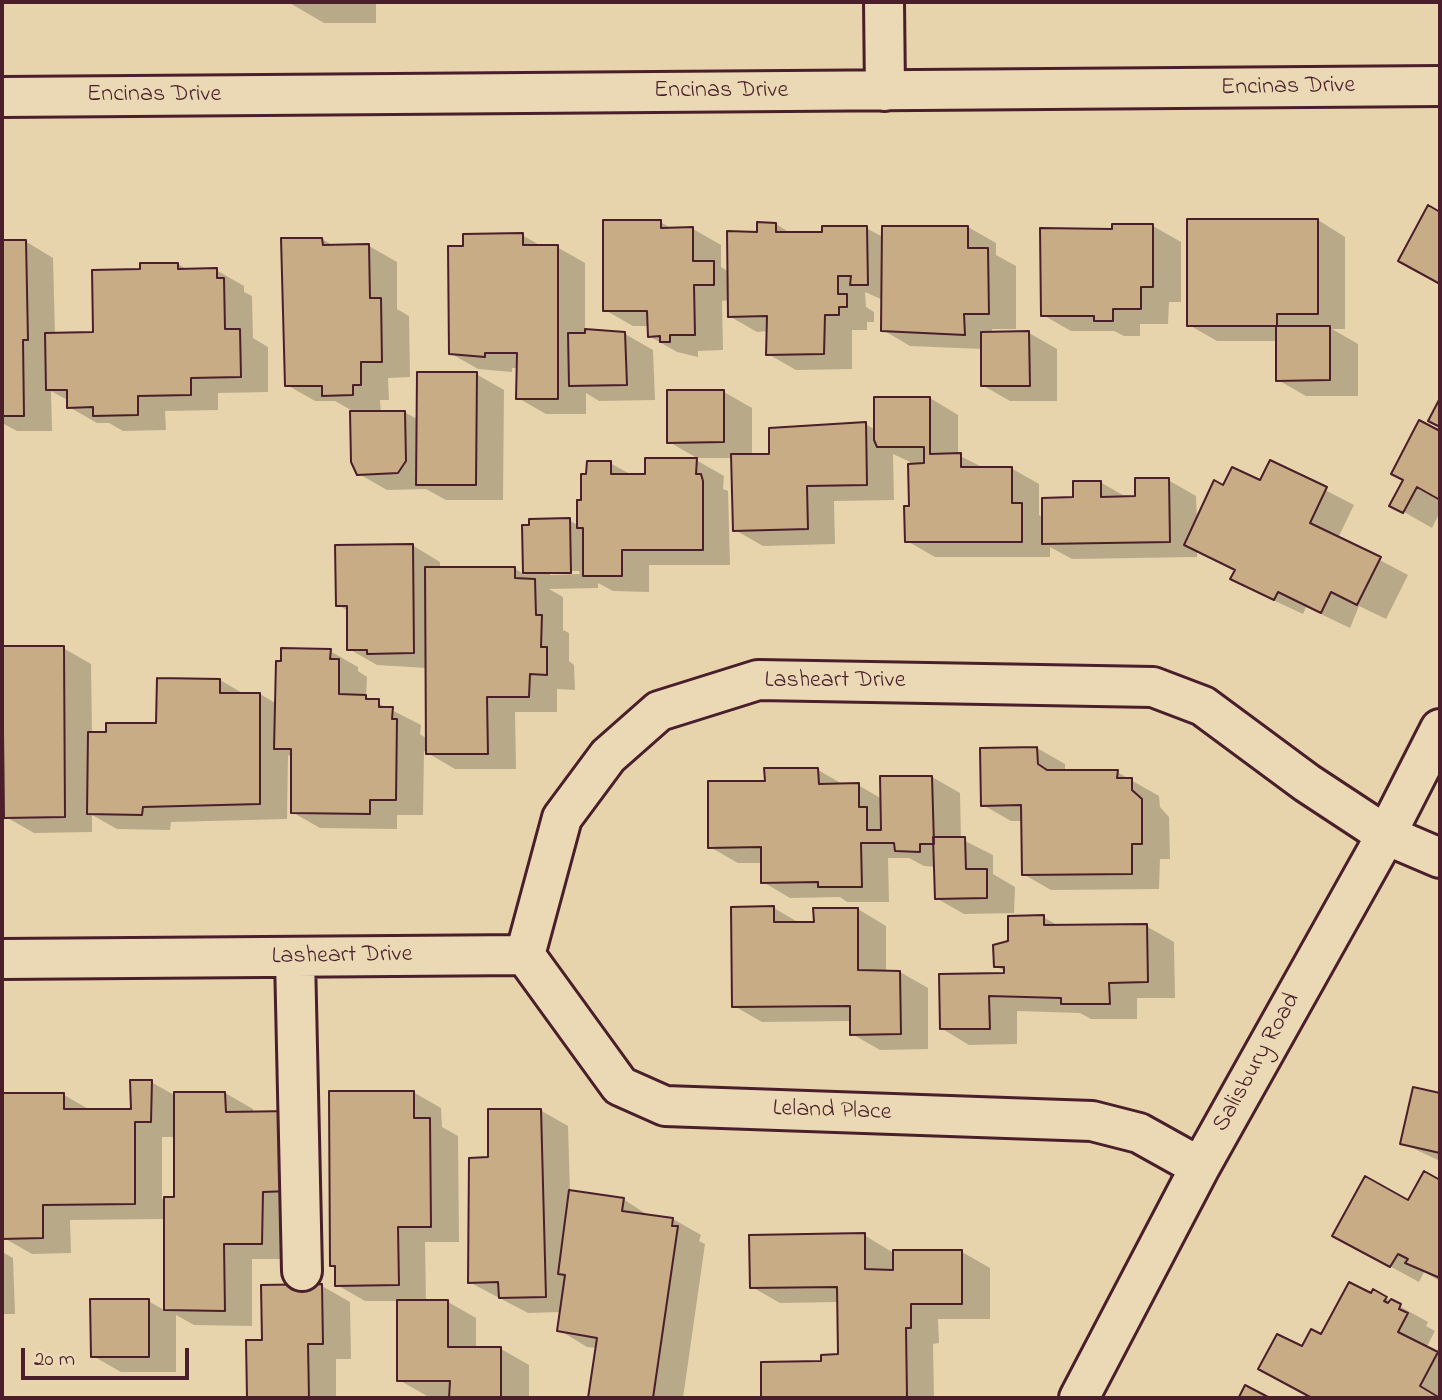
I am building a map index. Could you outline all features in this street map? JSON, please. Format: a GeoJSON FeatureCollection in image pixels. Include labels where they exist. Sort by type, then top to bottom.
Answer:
{"type":"FeatureCollection","features":[{"type":"Feature","properties":{"kind":"street"},"geometry":{"type":"LineString","coordinates":[[884,2],[885,92]]}},
{"type":"Feature","properties":{"kind":"street","name":"Encinas Drive"},"geometry":{"type":"LineString","coordinates":[[2,97],[1440,86]]}},
{"type":"Feature","properties":{"kind":"street","name":"Lasheart Drive"},"geometry":{"type":"LineString","coordinates":[[2,959],[525,955],[562,818],[608,756],[659,710],[758,680],[1153,687],[1203,706],[1307,783],[1386,835],[1440,858]]}},
{"type":"Feature","properties":{"kind":"street","name":"Salisbury Road"},"geometry":{"type":"LineString","coordinates":[[1079,1398],[1200,1167],[1386,835],[1440,729]]}},
{"type":"Feature","properties":{"kind":"street","name":"Leland Place"},"geometry":{"type":"LineString","coordinates":[[525,955],[620,1086],[665,1106],[1092,1121],[1139,1133],[1200,1167]]}},
{"type":"Feature","properties":{"kind":"street"},"geometry":{"type":"LineString","coordinates":[[295,958],[302,1271]]}},
{"type":"Feature","properties":{"kind":"building"},"geometry":{"type":"Polygon","coordinates":[[[1428,205],[1440,212],[1440,284],[1398,261],[1428,205]]]}},
{"type":"Feature","properties":{"kind":"building"},"geometry":{"type":"Polygon","coordinates":[[[1187,219],[1318,219],[1318,314],[1277,314],[1277,326],[1187,326],[1187,219]]]}},
{"type":"Feature","properties":{"kind":"building"},"geometry":{"type":"Polygon","coordinates":[[[603,220],[661,220],[661,228],[693,227],[693,261],[714,261],[714,285],[694,285],[695,335],[670,335],[670,342],[660,342],[660,336],[648,337],[647,311],[603,311],[603,220]]]}},
{"type":"Feature","properties":{"kind":"building"},"geometry":{"type":"Polygon","coordinates":[[[757,222],[776,223],[776,232],[822,232],[822,226],[867,226],[868,285],[850,285],[851,276],[838,276],[838,294],[847,294],[847,307],[839,307],[839,315],[825,315],[824,354],[766,355],[767,316],[728,317],[727,231],[757,232],[757,222]]]}},
{"type":"Feature","properties":{"kind":"building"},"geometry":{"type":"Polygon","coordinates":[[[1112,224],[1153,224],[1153,287],[1141,287],[1141,309],[1113,309],[1113,321],[1094,321],[1094,316],[1041,316],[1040,228],[1112,229],[1112,224]]]}},
{"type":"Feature","properties":{"kind":"building"},"geometry":{"type":"Polygon","coordinates":[[[882,226],[968,226],[968,248],[988,248],[989,314],[964,314],[965,335],[881,331],[882,226]]]}},
{"type":"Feature","properties":{"kind":"building"},"geometry":{"type":"Polygon","coordinates":[[[523,233],[523,245],[558,245],[558,399],[516,399],[517,353],[485,353],[485,357],[449,354],[448,246],[463,246],[463,234],[523,233]]]}},
{"type":"Feature","properties":{"kind":"building"},"geometry":{"type":"Polygon","coordinates":[[[281,238],[322,238],[323,245],[369,244],[370,298],[381,298],[382,362],[361,362],[361,385],[353,385],[353,395],[322,396],[322,386],[285,386],[281,238]]]}},
{"type":"Feature","properties":{"kind":"building"},"geometry":{"type":"Polygon","coordinates":[[[2,240],[26,240],[28,340],[23,340],[24,416],[2,416],[2,240]]]}},
{"type":"Feature","properties":{"kind":"building"},"geometry":{"type":"Polygon","coordinates":[[[140,263],[178,263],[178,269],[217,268],[217,278],[224,278],[225,329],[240,329],[241,377],[191,378],[191,395],[138,396],[138,415],[93,416],[93,407],[67,408],[67,390],[46,390],[45,333],[93,332],[92,270],[140,269],[140,263]]]}},
{"type":"Feature","properties":{"kind":"building"},"geometry":{"type":"Polygon","coordinates":[[[1276,326],[1330,326],[1330,380],[1276,381],[1276,326]]]}},
{"type":"Feature","properties":{"kind":"building"},"geometry":{"type":"Polygon","coordinates":[[[585,329],[625,332],[627,385],[569,386],[568,333],[585,333],[585,329]]]}},
{"type":"Feature","properties":{"kind":"building"},"geometry":{"type":"Polygon","coordinates":[[[1029,331],[1030,386],[981,386],[981,332],[1029,331]]]}},
{"type":"Feature","properties":{"kind":"building"},"geometry":{"type":"Polygon","coordinates":[[[417,372],[477,372],[476,485],[416,485],[417,372]]]}},
{"type":"Feature","properties":{"kind":"building"},"geometry":{"type":"Polygon","coordinates":[[[667,390],[724,390],[724,442],[667,443],[667,390]]]}},
{"type":"Feature","properties":{"kind":"building"},"geometry":{"type":"Polygon","coordinates":[[[874,397],[930,397],[930,454],[961,453],[961,467],[1012,467],[1012,503],[1022,503],[1022,542],[905,542],[904,506],[909,506],[908,464],[924,463],[924,447],[877,447],[874,440],[874,397]]]}},
{"type":"Feature","properties":{"kind":"building"},"geometry":{"type":"Polygon","coordinates":[[[1440,398],[1440,427],[1428,421],[1440,398]]]}},
{"type":"Feature","properties":{"kind":"building"},"geometry":{"type":"Polygon","coordinates":[[[350,411],[405,411],[406,461],[398,473],[357,475],[351,462],[350,411]]]}},
{"type":"Feature","properties":{"kind":"building"},"geometry":{"type":"Polygon","coordinates":[[[1419,420],[1440,431],[1440,500],[1417,487],[1403,513],[1389,506],[1403,480],[1391,474],[1419,420]]]}},
{"type":"Feature","properties":{"kind":"building"},"geometry":{"type":"Polygon","coordinates":[[[866,422],[867,485],[807,486],[808,529],[733,531],[731,454],[769,454],[769,428],[866,422]]]}},
{"type":"Feature","properties":{"kind":"building"},"geometry":{"type":"Polygon","coordinates":[[[645,458],[697,458],[696,474],[701,474],[703,481],[703,550],[622,550],[622,576],[583,576],[583,528],[577,528],[577,500],[581,500],[581,474],[586,474],[587,461],[611,461],[611,474],[645,474],[645,458]]]}},
{"type":"Feature","properties":{"kind":"building"},"geometry":{"type":"Polygon","coordinates":[[[1270,460],[1327,487],[1310,523],[1381,557],[1357,605],[1331,592],[1321,613],[1278,592],[1274,600],[1230,579],[1235,570],[1184,545],[1214,480],[1223,485],[1232,467],[1260,480],[1270,460]]]}},
{"type":"Feature","properties":{"kind":"building"},"geometry":{"type":"Polygon","coordinates":[[[1135,478],[1169,478],[1170,542],[1042,544],[1042,498],[1073,497],[1073,481],[1101,481],[1101,497],[1135,496],[1135,478]]]}},
{"type":"Feature","properties":{"kind":"building"},"geometry":{"type":"Polygon","coordinates":[[[570,518],[571,573],[523,573],[522,525],[529,525],[529,519],[570,518]]]}},
{"type":"Feature","properties":{"kind":"building"},"geometry":{"type":"Polygon","coordinates":[[[413,544],[414,653],[367,654],[367,650],[347,650],[347,606],[336,606],[335,545],[413,544]]]}},
{"type":"Feature","properties":{"kind":"building"},"geometry":{"type":"Polygon","coordinates":[[[425,567],[515,567],[515,578],[535,579],[536,615],[542,615],[541,647],[547,647],[547,675],[530,674],[529,697],[487,697],[488,754],[426,754],[425,567]]]}},
{"type":"Feature","properties":{"kind":"building"},"geometry":{"type":"Polygon","coordinates":[[[2,646],[64,646],[65,817],[4,818],[2,646]]]}},
{"type":"Feature","properties":{"kind":"building"},"geometry":{"type":"Polygon","coordinates":[[[281,648],[331,649],[330,659],[339,659],[339,694],[366,695],[366,699],[379,699],[379,707],[393,707],[392,719],[397,719],[396,800],[370,800],[370,814],[291,813],[291,749],[274,749],[276,661],[281,661],[281,648]]]}},
{"type":"Feature","properties":{"kind":"building"},"geometry":{"type":"Polygon","coordinates":[[[157,678],[220,679],[220,693],[260,693],[260,804],[143,807],[142,815],[87,814],[88,732],[106,732],[106,723],[156,723],[157,678]]]}},
{"type":"Feature","properties":{"kind":"building"},"geometry":{"type":"Polygon","coordinates":[[[1037,747],[1038,764],[1047,770],[1118,770],[1117,778],[1132,778],[1132,790],[1142,799],[1142,844],[1132,844],[1132,874],[1022,875],[1021,805],[981,806],[980,748],[1037,747]]]}},
{"type":"Feature","properties":{"kind":"building"},"geometry":{"type":"Polygon","coordinates":[[[764,768],[818,768],[819,784],[859,783],[859,807],[867,807],[867,830],[881,830],[880,776],[932,776],[934,844],[920,844],[920,852],[895,851],[894,843],[861,843],[862,887],[818,887],[818,882],[761,883],[761,847],[708,848],[708,781],[765,781],[764,768]]]}},
{"type":"Feature","properties":{"kind":"building"},"geometry":{"type":"Polygon","coordinates":[[[933,837],[965,837],[966,869],[987,869],[987,898],[935,899],[933,837]]]}},
{"type":"Feature","properties":{"kind":"building"},"geometry":{"type":"Polygon","coordinates":[[[774,906],[774,922],[814,922],[813,908],[858,908],[858,970],[900,971],[901,1034],[850,1035],[850,1006],[732,1007],[731,907],[774,906]]]}},
{"type":"Feature","properties":{"kind":"building"},"geometry":{"type":"Polygon","coordinates":[[[1044,915],[1044,925],[1147,924],[1148,982],[1109,983],[1110,1004],[1061,1004],[1061,998],[989,996],[990,1029],[940,1029],[939,974],[1004,973],[1004,967],[994,967],[993,945],[1008,941],[1008,916],[1044,915]]]}},
{"type":"Feature","properties":{"kind":"building"},"geometry":{"type":"Polygon","coordinates":[[[130,1080],[152,1080],[151,1122],[135,1122],[135,1204],[43,1205],[43,1238],[2,1239],[2,1093],[64,1093],[64,1109],[131,1109],[130,1080]]]}},
{"type":"Feature","properties":{"kind":"building"},"geometry":{"type":"Polygon","coordinates":[[[1413,1087],[1440,1093],[1440,1153],[1400,1144],[1413,1087]]]}},
{"type":"Feature","properties":{"kind":"building"},"geometry":{"type":"Polygon","coordinates":[[[329,1091],[414,1091],[414,1118],[430,1118],[431,1227],[398,1227],[399,1285],[335,1286],[335,1266],[330,1266],[329,1091]]]}},
{"type":"Feature","properties":{"kind":"building"},"geometry":{"type":"Polygon","coordinates":[[[174,1092],[225,1092],[226,1112],[291,1111],[291,1191],[263,1192],[262,1244],[224,1244],[225,1311],[164,1310],[164,1197],[174,1197],[174,1092]]]}},
{"type":"Feature","properties":{"kind":"building"},"geometry":{"type":"Polygon","coordinates":[[[488,1109],[541,1109],[546,1297],[499,1298],[498,1282],[468,1283],[469,1158],[488,1157],[488,1109]]]}},
{"type":"Feature","properties":{"kind":"building"},"geometry":{"type":"Polygon","coordinates":[[[1424,1171],[1440,1180],[1440,1278],[1405,1263],[1408,1259],[1398,1254],[1390,1267],[1332,1236],[1365,1176],[1408,1200],[1424,1171]]]}},
{"type":"Feature","properties":{"kind":"building"},"geometry":{"type":"Polygon","coordinates":[[[569,1190],[624,1198],[622,1211],[673,1218],[672,1226],[678,1226],[653,1398],[588,1398],[597,1338],[557,1331],[565,1275],[558,1274],[569,1190]]]}},
{"type":"Feature","properties":{"kind":"building"},"geometry":{"type":"Polygon","coordinates":[[[865,1233],[865,1269],[893,1270],[893,1250],[962,1250],[962,1304],[911,1304],[911,1328],[906,1328],[907,1397],[761,1398],[761,1362],[821,1361],[821,1355],[838,1354],[837,1287],[750,1288],[749,1235],[865,1233]]]}},
{"type":"Feature","properties":{"kind":"building"},"geometry":{"type":"Polygon","coordinates":[[[1349,1282],[1371,1293],[1373,1289],[1387,1297],[1384,1301],[1388,1303],[1391,1299],[1401,1304],[1399,1309],[1408,1313],[1398,1332],[1438,1352],[1420,1386],[1440,1398],[1312,1398],[1258,1369],[1277,1334],[1302,1346],[1311,1329],[1321,1334],[1349,1282]]]}},
{"type":"Feature","properties":{"kind":"building"},"geometry":{"type":"Polygon","coordinates":[[[322,1284],[323,1344],[308,1344],[309,1398],[247,1398],[246,1340],[262,1340],[261,1285],[322,1284]]]}},
{"type":"Feature","properties":{"kind":"building"},"geometry":{"type":"Polygon","coordinates":[[[90,1299],[149,1299],[149,1357],[91,1357],[90,1299]]]}},
{"type":"Feature","properties":{"kind":"building"},"geometry":{"type":"Polygon","coordinates":[[[397,1300],[448,1300],[448,1347],[501,1347],[501,1398],[449,1398],[450,1381],[397,1381],[397,1300]]]}},
{"type":"Feature","properties":{"kind":"building"},"geometry":{"type":"Polygon","coordinates":[[[1245,1385],[1270,1398],[1239,1397],[1245,1385]]]}}]}
